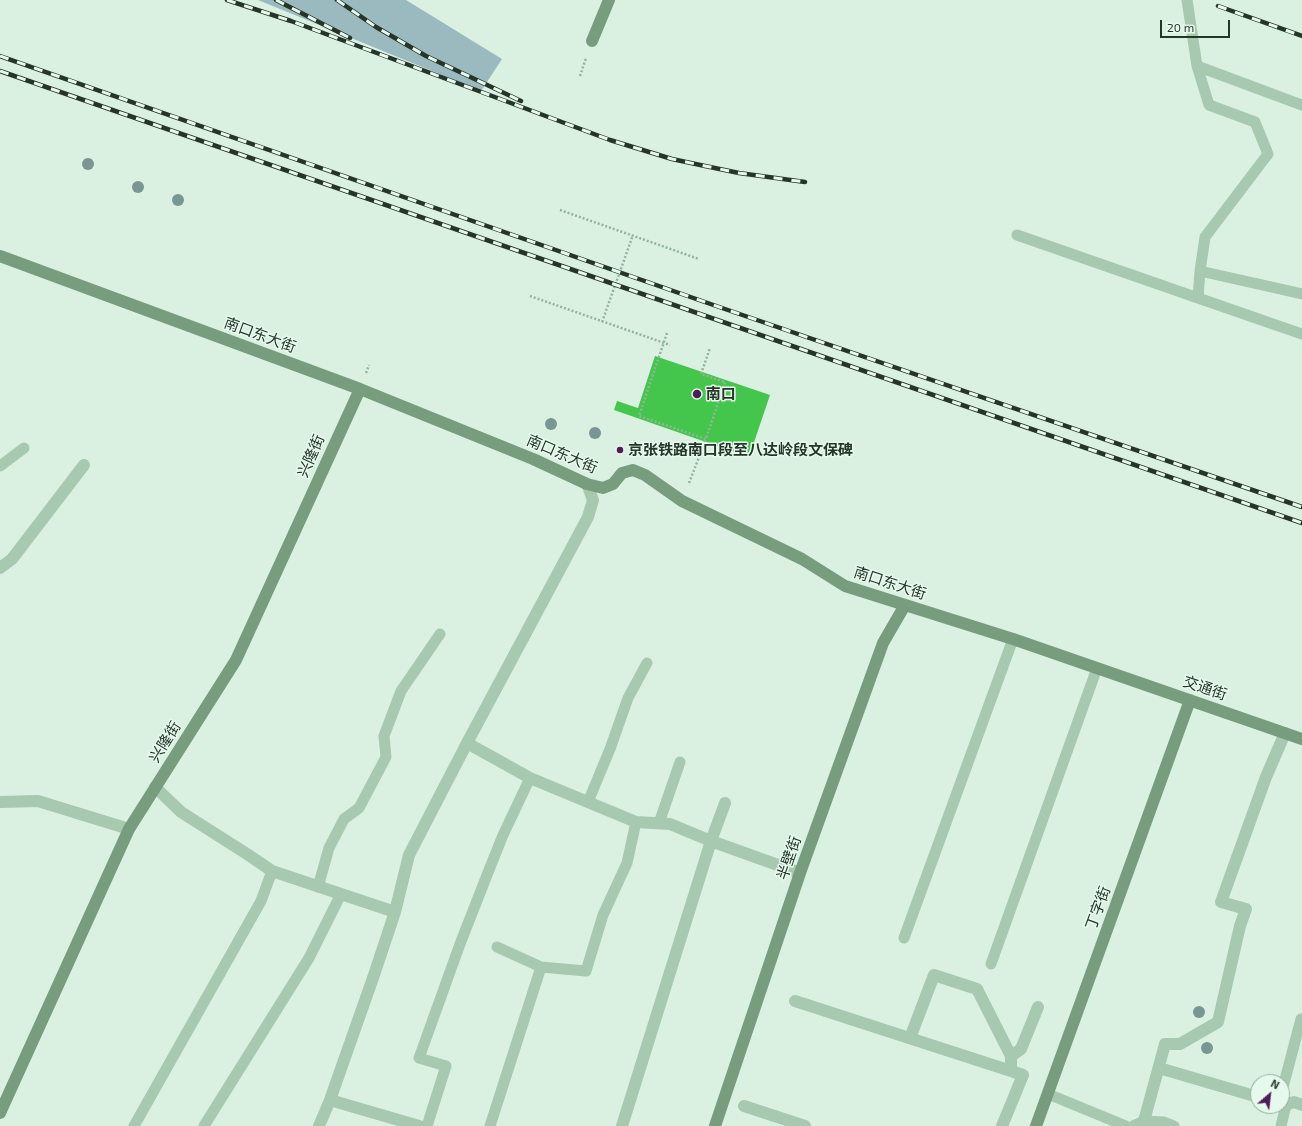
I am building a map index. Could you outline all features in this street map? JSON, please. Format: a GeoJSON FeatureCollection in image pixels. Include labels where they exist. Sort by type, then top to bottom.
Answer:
{"type":"FeatureCollection","features":[{"type":"Feature","properties":{"kind":"street"},"geometry":{"type":"LineString","coordinates":[[592,41],[609,0]]}},
{"type":"Feature","properties":{"kind":"street","name":"南口东大街"},"geometry":{"type":"LineString","coordinates":[[0,256],[360,389],[534,459],[587,484],[603,488],[613,484],[622,473],[633,470],[645,475],[682,501],[802,559],[845,586],[1013,639],[1097,668]]}},
{"type":"Feature","properties":{"kind":"street","name":"兴隆街"},"geometry":{"type":"LineString","coordinates":[[0,1114],[129,828],[236,660],[360,389]]}},
{"type":"Feature","properties":{"kind":"street"},"geometry":{"type":"LineString","coordinates":[[0,568],[12,559],[84,465]]}},
{"type":"Feature","properties":{"kind":"street"},"geometry":{"type":"LineString","coordinates":[[319,1126],[330,1100],[374,975],[410,855],[467,744],[588,517],[594,500],[587,484]]}},
{"type":"Feature","properties":{"kind":"street","name":"半壁街"},"geometry":{"type":"LineString","coordinates":[[715,1126],[800,873],[883,643],[905,605]]}},
{"type":"Feature","properties":{"kind":"street","name":"交通街"},"geometry":{"type":"LineString","coordinates":[[1097,668],[1302,739]]}},
{"type":"Feature","properties":{"kind":"street","name":"丁字街"},"geometry":{"type":"LineString","coordinates":[[1036,1126],[1190,700]]}},
{"type":"Feature","properties":{"kind":"street"},"geometry":{"type":"LineString","coordinates":[[1138,1124],[1159,1068],[1165,1044],[1180,1044],[1218,1022],[1240,926],[1246,909],[1221,902],[1266,777],[1286,733]]}},
{"type":"Feature","properties":{"kind":"street"},"geometry":{"type":"LineString","coordinates":[[467,744],[530,778],[636,822],[670,824],[711,842],[800,873]]}},
{"type":"Feature","properties":{"kind":"street"},"geometry":{"type":"LineString","coordinates":[[155,787],[181,812],[272,871],[394,912]]}},
{"type":"Feature","properties":{"kind":"street"},"geometry":{"type":"LineString","coordinates":[[0,802],[38,801],[129,828]]}},
{"type":"Feature","properties":{"kind":"street"},"geometry":{"type":"LineString","coordinates":[[622,1126],[711,842],[725,803]]}},
{"type":"Feature","properties":{"kind":"street"},"geometry":{"type":"LineString","coordinates":[[910,1038],[934,974],[977,989],[1012,1056],[1012,1071]]}},
{"type":"Feature","properties":{"kind":"street"},"geometry":{"type":"LineString","coordinates":[[795,1001],[1022,1075],[1002,1126]]}},
{"type":"Feature","properties":{"kind":"street"},"geometry":{"type":"LineString","coordinates":[[1012,1056],[1021,1049],[1038,1006]]}},
{"type":"Feature","properties":{"kind":"street"},"geometry":{"type":"LineString","coordinates":[[1159,1068],[1250,1095]]}},
{"type":"Feature","properties":{"kind":"street"},"geometry":{"type":"LineString","coordinates":[[330,1100],[406,1124],[419,1126]]}},
{"type":"Feature","properties":{"kind":"street"},"geometry":{"type":"LineString","coordinates":[[1290,1102],[1294,1102],[1302,1105]]}},
{"type":"Feature","properties":{"kind":"street"},"geometry":{"type":"LineString","coordinates":[[744,1106],[805,1126]]}},
{"type":"Feature","properties":{"kind":"lane"},"geometry":{"type":"LineString","coordinates":[[1187,0],[1197,66],[1209,105],[1255,122],[1268,154],[1205,237],[1198,298]]}},
{"type":"Feature","properties":{"kind":"lane"},"geometry":{"type":"LineString","coordinates":[[1197,66],[1302,105]]}},
{"type":"Feature","properties":{"kind":"lane"},"geometry":{"type":"LineString","coordinates":[[1016,235],[1302,334]]}},
{"type":"Feature","properties":{"kind":"lane"},"geometry":{"type":"LineString","coordinates":[[1200,271],[1302,294]]}},
{"type":"Feature","properties":{"kind":"lane"},"geometry":{"type":"LineString","coordinates":[[0,466],[24,448]]}},
{"type":"Feature","properties":{"kind":"lane"},"geometry":{"type":"LineString","coordinates":[[318,887],[329,848],[344,819],[359,808],[386,757],[384,736],[401,691],[440,634]]}},
{"type":"Feature","properties":{"kind":"lane"},"geometry":{"type":"LineString","coordinates":[[904,938],[1013,639]]}},
{"type":"Feature","properties":{"kind":"lane"},"geometry":{"type":"LineString","coordinates":[[588,802],[610,749],[628,698],[647,663]]}},
{"type":"Feature","properties":{"kind":"lane"},"geometry":{"type":"LineString","coordinates":[[991,964],[1097,668]]}},
{"type":"Feature","properties":{"kind":"lane"},"geometry":{"type":"LineString","coordinates":[[660,823],[680,762]]}},
{"type":"Feature","properties":{"kind":"lane"},"geometry":{"type":"LineString","coordinates":[[427,1126],[446,1066],[419,1058],[492,861],[503,834],[530,778]]}},
{"type":"Feature","properties":{"kind":"lane"},"geometry":{"type":"LineString","coordinates":[[497,947],[541,967],[586,971],[603,915],[627,863],[636,822]]}},
{"type":"Feature","properties":{"kind":"lane"},"geometry":{"type":"LineString","coordinates":[[134,1126],[261,901],[272,871]]}},
{"type":"Feature","properties":{"kind":"lane"},"geometry":{"type":"LineString","coordinates":[[204,1126],[309,958],[341,894]]}},
{"type":"Feature","properties":{"kind":"lane"},"geometry":{"type":"LineString","coordinates":[[490,1126],[541,967]]}},
{"type":"Feature","properties":{"kind":"lane"},"geometry":{"type":"LineString","coordinates":[[1286,1074],[1301,1019]]}},
{"type":"Feature","properties":{"kind":"lane"},"geometry":{"type":"LineString","coordinates":[[1048,1094],[1126,1126]]}},
{"type":"Feature","properties":{"kind":"lane"},"geometry":{"type":"LineString","coordinates":[[1281,1126],[1282,1114]]}},
{"type":"Feature","properties":{"kind":"lane"},"geometry":{"type":"LineString","coordinates":[[1138,1124],[1164,1122],[1174,1126]]}},
{"type":"Feature","properties":{"kind":"path"},"geometry":{"type":"LineString","coordinates":[[560,210],[699,259]]}},
{"type":"Feature","properties":{"kind":"path"},"geometry":{"type":"LineString","coordinates":[[602,322],[632,235]]}},
{"type":"Feature","properties":{"kind":"path"},"geometry":{"type":"LineString","coordinates":[[530,296],[670,345]]}},
{"type":"Feature","properties":{"kind":"path"},"geometry":{"type":"LineString","coordinates":[[667,333],[639,416],[706,439]]}},
{"type":"Feature","properties":{"kind":"path"},"geometry":{"type":"LineString","coordinates":[[682,501],[706,439],[725,382],[700,374],[710,348]]}},
{"type":"Feature","properties":{"kind":"shaded area"},"geometry":{"type":"Polygon","coordinates":[[[258,0],[406,0],[502,59],[481,91],[258,0]]]}},
{"type":"Feature","properties":{"kind":"building"},"geometry":{"type":"Polygon","coordinates":[[[655,356],[770,395],[749,457],[614,410],[617,401],[638,408],[655,356]]]}},
{"type":"Feature","properties":{"kind":"railway"},"geometry":{"type":"LineString","coordinates":[[227,0],[291,21],[610,140],[672,159],[739,173],[805,182]]}},
{"type":"Feature","properties":{"kind":"railway"},"geometry":{"type":"LineString","coordinates":[[276,0],[350,38]]}},
{"type":"Feature","properties":{"kind":"railway"},"geometry":{"type":"LineString","coordinates":[[337,0],[376,27],[426,56],[521,101]]}},
{"type":"Feature","properties":{"kind":"railway"},"geometry":{"type":"LineString","coordinates":[[1218,6],[1302,36]]}},
{"type":"Feature","properties":{"kind":"railway"},"geometry":{"type":"LineString","coordinates":[[0,56],[722,308],[1302,507]]}},
{"type":"Feature","properties":{"kind":"railway"},"geometry":{"type":"LineString","coordinates":[[0,71],[1302,523]]}},
{"type":"Feature","properties":{"kind":"place","name":"南口"},"geometry":{"type":"Point","coordinates":[697,394]}},
{"type":"Feature","properties":{"kind":"place","name":"京张铁路南口段至八达岭段文保碑"},"geometry":{"type":"Point","coordinates":[620,450]}}]}
